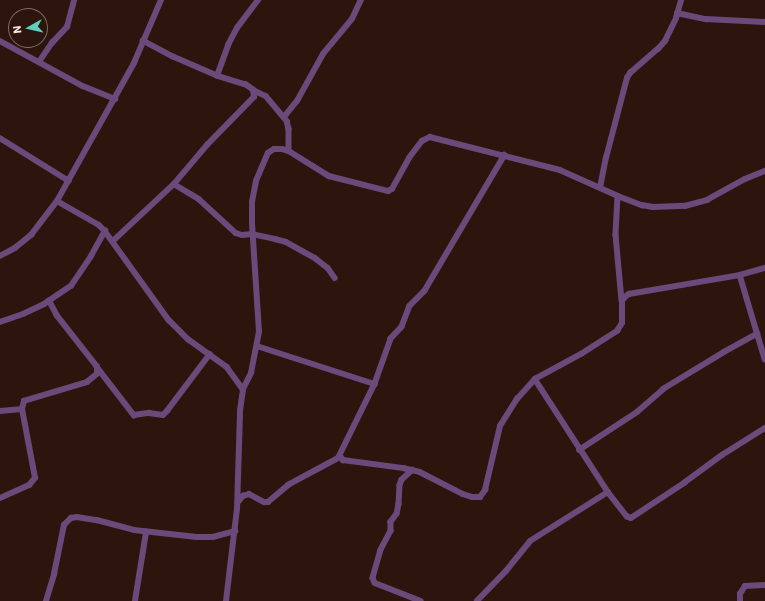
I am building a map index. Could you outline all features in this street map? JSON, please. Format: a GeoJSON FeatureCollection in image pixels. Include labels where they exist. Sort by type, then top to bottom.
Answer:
{"type":"FeatureCollection","features":[{"type":"Feature","properties":{"kind":"street"},"geometry":{"type":"LineString","coordinates":[[39,62],[52,43],[68,27],[74,0]]}},
{"type":"Feature","properties":{"kind":"street"},"geometry":{"type":"LineString","coordinates":[[0,256],[15,248],[31,235],[57,202],[134,63],[161,0]]}},
{"type":"Feature","properties":{"kind":"street"},"geometry":{"type":"LineString","coordinates":[[217,76],[228,45],[237,28],[258,0]]}},
{"type":"Feature","properties":{"kind":"street"},"geometry":{"type":"LineString","coordinates":[[284,117],[297,101],[323,54],[352,19],[361,0]]}},
{"type":"Feature","properties":{"kind":"street"},"geometry":{"type":"LineString","coordinates":[[600,188],[606,158],[627,78],[630,73],[658,49],[664,41],[677,13],[681,0]]}},
{"type":"Feature","properties":{"kind":"street"},"geometry":{"type":"LineString","coordinates":[[677,13],[706,19],[765,22]]}},
{"type":"Feature","properties":{"kind":"street"},"geometry":{"type":"LineString","coordinates":[[0,41],[83,86],[115,99]]}},
{"type":"Feature","properties":{"kind":"street"},"geometry":{"type":"LineString","coordinates":[[143,41],[173,57],[217,76],[237,81],[266,96],[284,117],[289,129],[289,151]]}},
{"type":"Feature","properties":{"kind":"street"},"geometry":{"type":"LineString","coordinates":[[113,241],[174,184],[207,145],[254,98],[253,90]]}},
{"type":"Feature","properties":{"kind":"street"},"geometry":{"type":"LineString","coordinates":[[226,601],[238,502],[239,424],[243,389],[251,373],[257,346],[258,315],[252,234],[252,202],[256,181],[268,153],[274,150],[282,149],[289,151],[329,176],[388,191],[392,189],[409,158],[426,138],[430,137],[560,170],[618,196],[642,205],[653,207],[686,206],[707,200],[745,179],[765,171]]}},
{"type":"Feature","properties":{"kind":"street"},"geometry":{"type":"LineString","coordinates":[[0,138],[69,181]]}},
{"type":"Feature","properties":{"kind":"street"},"geometry":{"type":"LineString","coordinates":[[238,502],[243,496],[249,494],[264,502],[268,502],[288,485],[340,457],[375,384],[391,339],[402,327],[410,306],[425,291],[505,156]]}},
{"type":"Feature","properties":{"kind":"street"},"geometry":{"type":"LineString","coordinates":[[174,184],[199,199],[236,233],[242,235],[252,234],[276,239],[302,250],[328,268],[335,278]]}},
{"type":"Feature","properties":{"kind":"street"},"geometry":{"type":"LineString","coordinates":[[340,457],[343,460],[359,464],[413,470],[431,476],[472,497],[480,497],[485,490],[500,426],[517,399],[535,379],[581,354],[617,331],[622,323],[622,301],[616,235],[618,196]]}},
{"type":"Feature","properties":{"kind":"street"},"geometry":{"type":"LineString","coordinates":[[57,202],[99,225],[105,231],[169,320],[188,339],[230,370],[243,389]]}},
{"type":"Feature","properties":{"kind":"street"},"geometry":{"type":"LineString","coordinates":[[0,322],[23,314],[49,301],[74,283],[105,231]]}},
{"type":"Feature","properties":{"kind":"street"},"geometry":{"type":"LineString","coordinates":[[622,301],[629,294],[740,275],[765,268]]}},
{"type":"Feature","properties":{"kind":"street"},"geometry":{"type":"LineString","coordinates":[[740,275],[765,359]]}},
{"type":"Feature","properties":{"kind":"street"},"geometry":{"type":"LineString","coordinates":[[49,301],[57,316],[134,415],[149,413],[162,415],[167,412],[210,354]]}},
{"type":"Feature","properties":{"kind":"street"},"geometry":{"type":"LineString","coordinates":[[579,450],[637,412],[663,389],[757,334]]}},
{"type":"Feature","properties":{"kind":"street"},"geometry":{"type":"LineString","coordinates":[[257,346],[375,384]]}},
{"type":"Feature","properties":{"kind":"street"},"geometry":{"type":"LineString","coordinates":[[0,498],[29,485],[35,478],[22,409],[24,401],[87,382],[94,378],[97,374],[97,367]]}},
{"type":"Feature","properties":{"kind":"street"},"geometry":{"type":"LineString","coordinates":[[535,379],[560,416],[579,450],[608,492],[627,516],[633,518],[722,455],[765,428]]}},
{"type":"Feature","properties":{"kind":"street"},"geometry":{"type":"LineString","coordinates":[[0,411],[22,409]]}},
{"type":"Feature","properties":{"kind":"street"},"geometry":{"type":"LineString","coordinates":[[413,470],[402,480],[400,485],[398,511],[391,522],[391,532],[381,550],[373,578],[375,582],[421,601]]}},
{"type":"Feature","properties":{"kind":"street"},"geometry":{"type":"LineString","coordinates":[[477,601],[530,541],[608,492]]}},
{"type":"Feature","properties":{"kind":"street"},"geometry":{"type":"LineString","coordinates":[[46,601],[54,574],[60,536],[64,525],[71,518],[77,517],[97,520],[146,532],[208,537],[235,531]]}},
{"type":"Feature","properties":{"kind":"street"},"geometry":{"type":"LineString","coordinates":[[135,601],[146,532]]}},
{"type":"Feature","properties":{"kind":"street"},"geometry":{"type":"LineString","coordinates":[[740,601],[740,594],[745,586],[765,585]]}}]}
